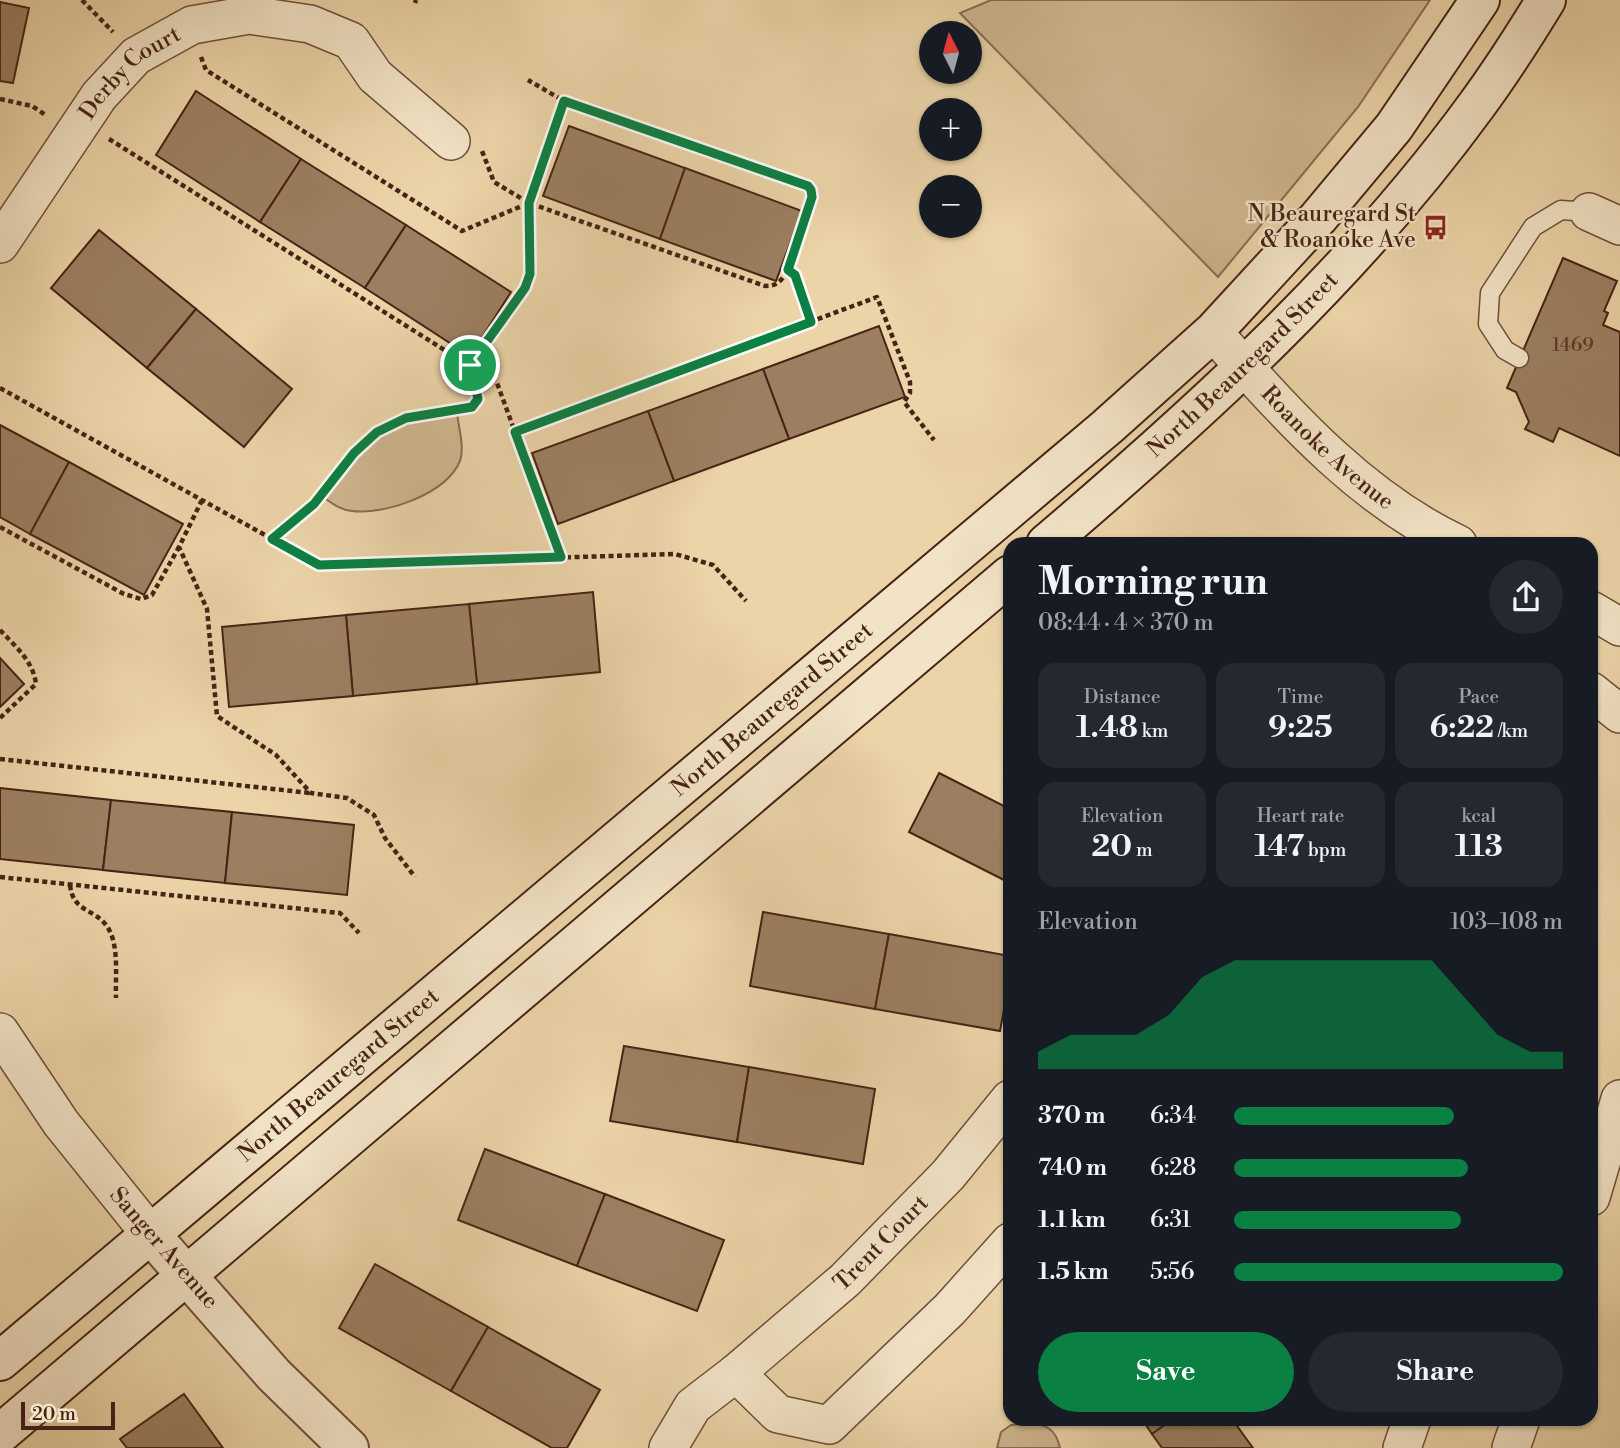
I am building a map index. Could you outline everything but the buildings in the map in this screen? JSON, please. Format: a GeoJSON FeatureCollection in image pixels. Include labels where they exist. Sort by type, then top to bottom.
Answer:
{"type":"FeatureCollection","features":[{"type":"Feature","properties":{"kind":"main road","name":"North Beauregard Street"},"geometry":{"type":"LineString","coordinates":[[0,1361],[1107,428],[1213,332],[1318,218],[1394,127],[1480,0]]}},
{"type":"Feature","properties":{"kind":"main road","name":"North Beauregard Street"},"geometry":{"type":"LineString","coordinates":[[1054,537],[1148,457],[1245,367],[1346,262],[1425,172],[1476,106],[1546,0]]}},
{"type":"Feature","properties":{"kind":"main road"},"geometry":{"type":"LineString","coordinates":[[0,1434],[1003,581]]}},
{"type":"Feature","properties":{"kind":"main road","name":"Sanger Avenue"},"geometry":{"type":"LineString","coordinates":[[151,1235],[274,1375],[349,1448]]}},
{"type":"Feature","properties":{"kind":"street","name":"Derby Court"},"geometry":{"type":"LineString","coordinates":[[0,244],[99,96],[136,56],[189,27],[250,15],[310,24],[351,41],[375,76],[466,145]]}},
{"type":"Feature","properties":{"kind":"street","name":"Roanoke Avenue"},"geometry":{"type":"LineString","coordinates":[[1213,332],[1289,415],[1359,482],[1422,527],[1443,537]]}},
{"type":"Feature","properties":{"kind":"street"},"geometry":{"type":"LineString","coordinates":[[1598,697],[1620,714]]}},
{"type":"Feature","properties":{"kind":"street","name":"Sanger Avenue"},"geometry":{"type":"LineString","coordinates":[[0,1032],[61,1123],[151,1235]]}},
{"type":"Feature","properties":{"kind":"street"},"geometry":{"type":"LineString","coordinates":[[1598,1174],[1620,1099]]}},
{"type":"Feature","properties":{"kind":"street","name":"Trent Court"},"geometry":{"type":"LineString","coordinates":[[668,1448],[693,1406],[736,1373],[854,1270],[948,1175],[1003,1107]]}},
{"type":"Feature","properties":{"kind":"street"},"geometry":{"type":"LineString","coordinates":[[736,1373],[778,1414],[830,1425],[950,1309],[1003,1250]]}},
{"type":"Feature","properties":{"kind":"street"},"geometry":{"type":"LineString","coordinates":[[1402,1448],[1410,1426]]}},
{"type":"Feature","properties":{"kind":"street"},"geometry":{"type":"LineString","coordinates":[[1511,1448],[1519,1426]]}},
{"type":"Feature","properties":{"kind":"lane"},"geometry":{"type":"LineString","coordinates":[[1519,358],[1504,350],[1488,324],[1490,293],[1533,227],[1561,210],[1604,219]]}},
{"type":"Feature","properties":{"kind":"path"},"geometry":{"type":"LineString","coordinates":[[82,0],[136,56]]}},
{"type":"Feature","properties":{"kind":"path"},"geometry":{"type":"LineString","coordinates":[[189,27],[206,70],[463,231],[529,203]]}},
{"type":"Feature","properties":{"kind":"path"},"geometry":{"type":"LineString","coordinates":[[466,145],[494,181],[529,203],[765,286],[779,282],[788,270],[812,197],[808,186],[564,101],[528,80]]}},
{"type":"Feature","properties":{"kind":"path"},"geometry":{"type":"LineString","coordinates":[[0,99],[32,106],[78,127],[497,383],[561,557]]}},
{"type":"Feature","properties":{"kind":"path"},"geometry":{"type":"LineString","coordinates":[[272,539],[314,504],[354,453],[377,432],[406,418],[472,407],[478,399],[470,365],[525,288],[530,274],[529,203],[564,101]]}},
{"type":"Feature","properties":{"kind":"path"},"geometry":{"type":"LineString","coordinates":[[788,270],[795,275],[811,322]]}},
{"type":"Feature","properties":{"kind":"path"},"geometry":{"type":"LineString","coordinates":[[515,432],[877,298],[910,382],[910,393],[904,402],[934,440]]}},
{"type":"Feature","properties":{"kind":"path"},"geometry":{"type":"LineString","coordinates":[[0,388],[319,565],[675,554],[713,565],[746,601]]}},
{"type":"Feature","properties":{"kind":"path"},"geometry":{"type":"LineString","coordinates":[[0,527],[124,594],[141,599],[152,595],[202,500]]}},
{"type":"Feature","properties":{"kind":"path"},"geometry":{"type":"LineString","coordinates":[[179,547],[206,609],[217,716],[276,755],[311,793]]}},
{"type":"Feature","properties":{"kind":"path"},"geometry":{"type":"LineString","coordinates":[[0,630],[27,659],[36,684],[0,718]]}},
{"type":"Feature","properties":{"kind":"path"},"geometry":{"type":"LineString","coordinates":[[0,759],[347,798],[374,815],[385,838],[415,877]]}},
{"type":"Feature","properties":{"kind":"path"},"geometry":{"type":"LineString","coordinates":[[0,877],[340,913],[359,933]]}},
{"type":"Feature","properties":{"kind":"path"},"geometry":{"type":"LineString","coordinates":[[71,885],[71,894],[77,904],[107,926],[112,937],[116,998]]}},
{"type":"Feature","properties":{"kind":"shaded area"},"geometry":{"type":"Polygon","coordinates":[[[991,0],[1430,0],[1358,107],[1218,277],[982,36],[982,21],[968,21],[960,13],[991,0]]]}},
{"type":"Feature","properties":{"kind":"shaded area"},"geometry":{"type":"Polygon","coordinates":[[[457,412],[462,443],[460,461],[453,473],[429,492],[397,506],[366,511],[344,509],[323,497],[353,461],[379,437],[411,422],[457,412]]]}},
{"type":"Feature","properties":{"kind":"shaded area"},"geometry":{"type":"Polygon","coordinates":[[[1010,1426],[1042,1426],[1053,1432],[1060,1448],[997,1448],[1001,1432],[1010,1426]]]}},
{"type":"Feature","properties":{"kind":"place","name":"N Beauregard St & Roanoke Ave"},"geometry":{"type":"Point","coordinates":[1436,227]}},
{"type":"Feature","properties":{"kind":"route"},"geometry":{"type":"LineString","coordinates":[[564,101],[808,186],[811,190],[812,197],[788,270],[795,275],[811,322],[515,432],[561,557],[319,565],[272,539],[314,504],[354,453],[377,432],[406,418],[472,407],[478,399],[470,365],[525,288],[530,274],[529,203],[564,101]]}}]}
